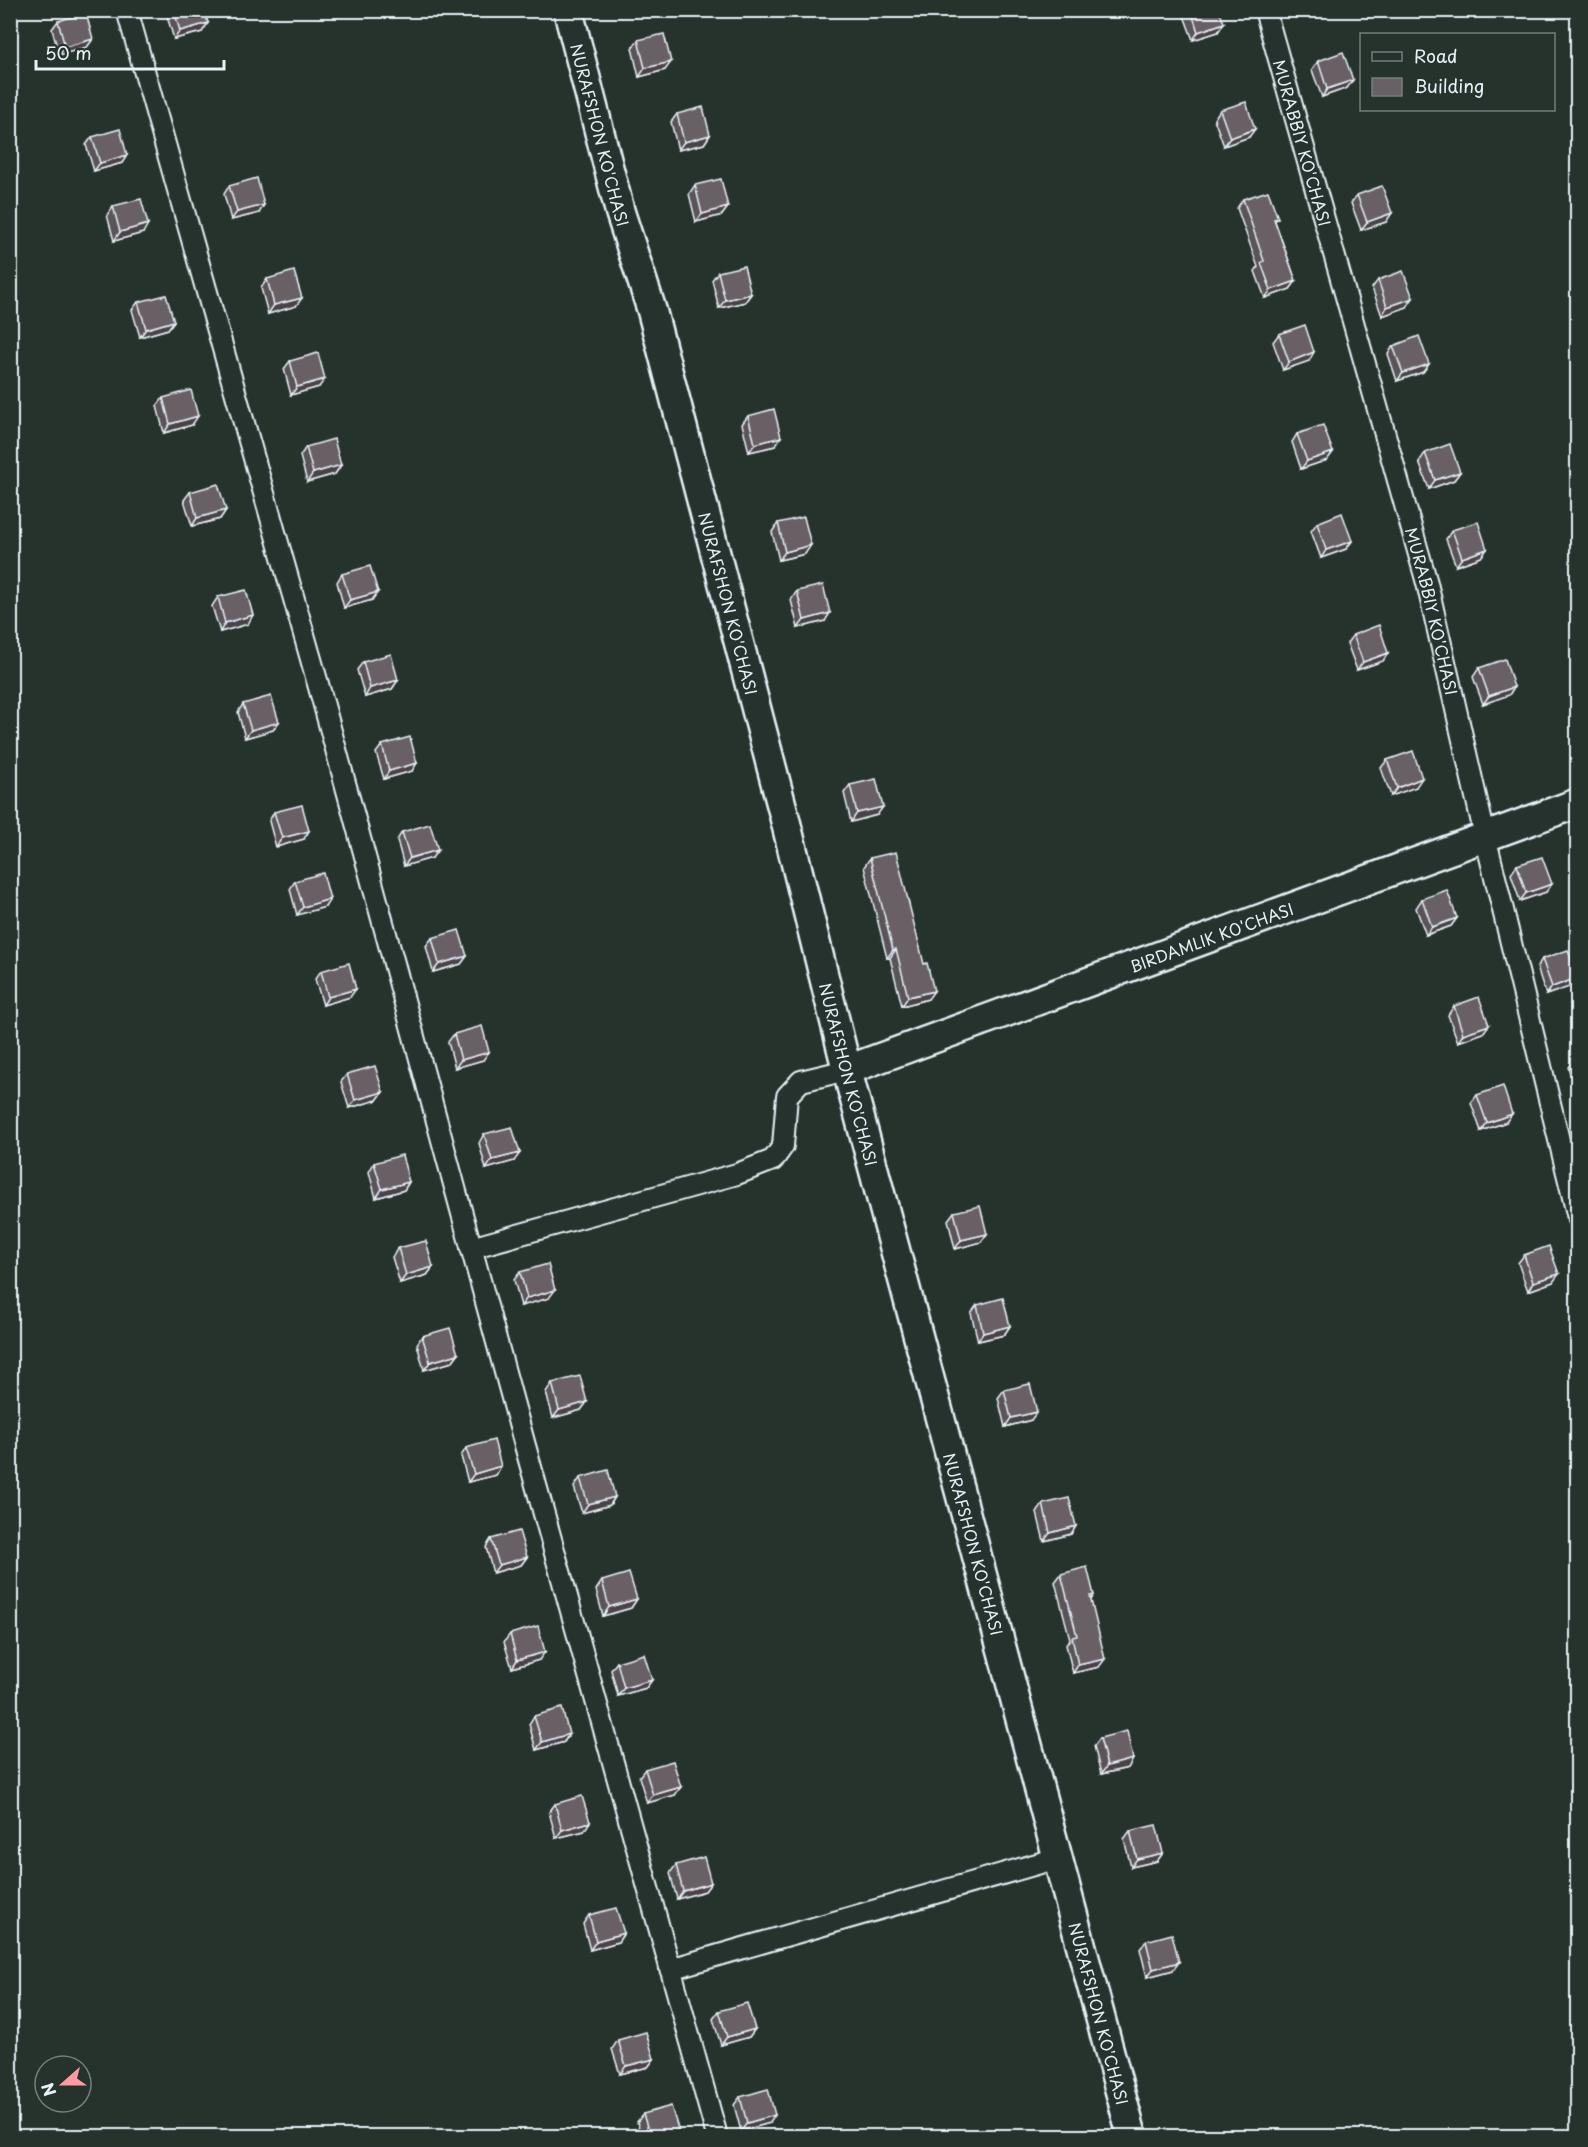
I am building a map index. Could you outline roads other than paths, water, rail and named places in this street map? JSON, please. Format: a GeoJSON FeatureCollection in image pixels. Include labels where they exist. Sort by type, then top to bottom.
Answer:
{"type":"FeatureCollection","features":[{"type":"Feature","properties":{"kind":"street"},"geometry":{"type":"LineString","coordinates":[[127,10],[322,698],[471,1248],[717,2136]]}},
{"type":"Feature","properties":{"kind":"street","name":"NURAFSHON KO'CHASI"},"geometry":{"type":"LineString","coordinates":[[568,10],[620,212],[658,334],[783,811],[847,1070],[1132,2136]]}},
{"type":"Feature","properties":{"kind":"street","name":"MURABBIY KO'CHASI"},"geometry":{"type":"LineString","coordinates":[[1265,10],[1427,583],[1485,836],[1578,1218]]}},
{"type":"Feature","properties":{"kind":"street","name":"BIRDAMLIK KO'CHASI"},"geometry":{"type":"LineString","coordinates":[[847,1070],[1578,803]]}},
{"type":"Feature","properties":{"kind":"street"},"geometry":{"type":"LineString","coordinates":[[471,1248],[737,1174],[773,1160],[783,1146],[787,1096],[801,1081],[847,1070]]}},
{"type":"Feature","properties":{"kind":"street"},"geometry":{"type":"LineString","coordinates":[[670,1969],[1058,1858]]}}]}
